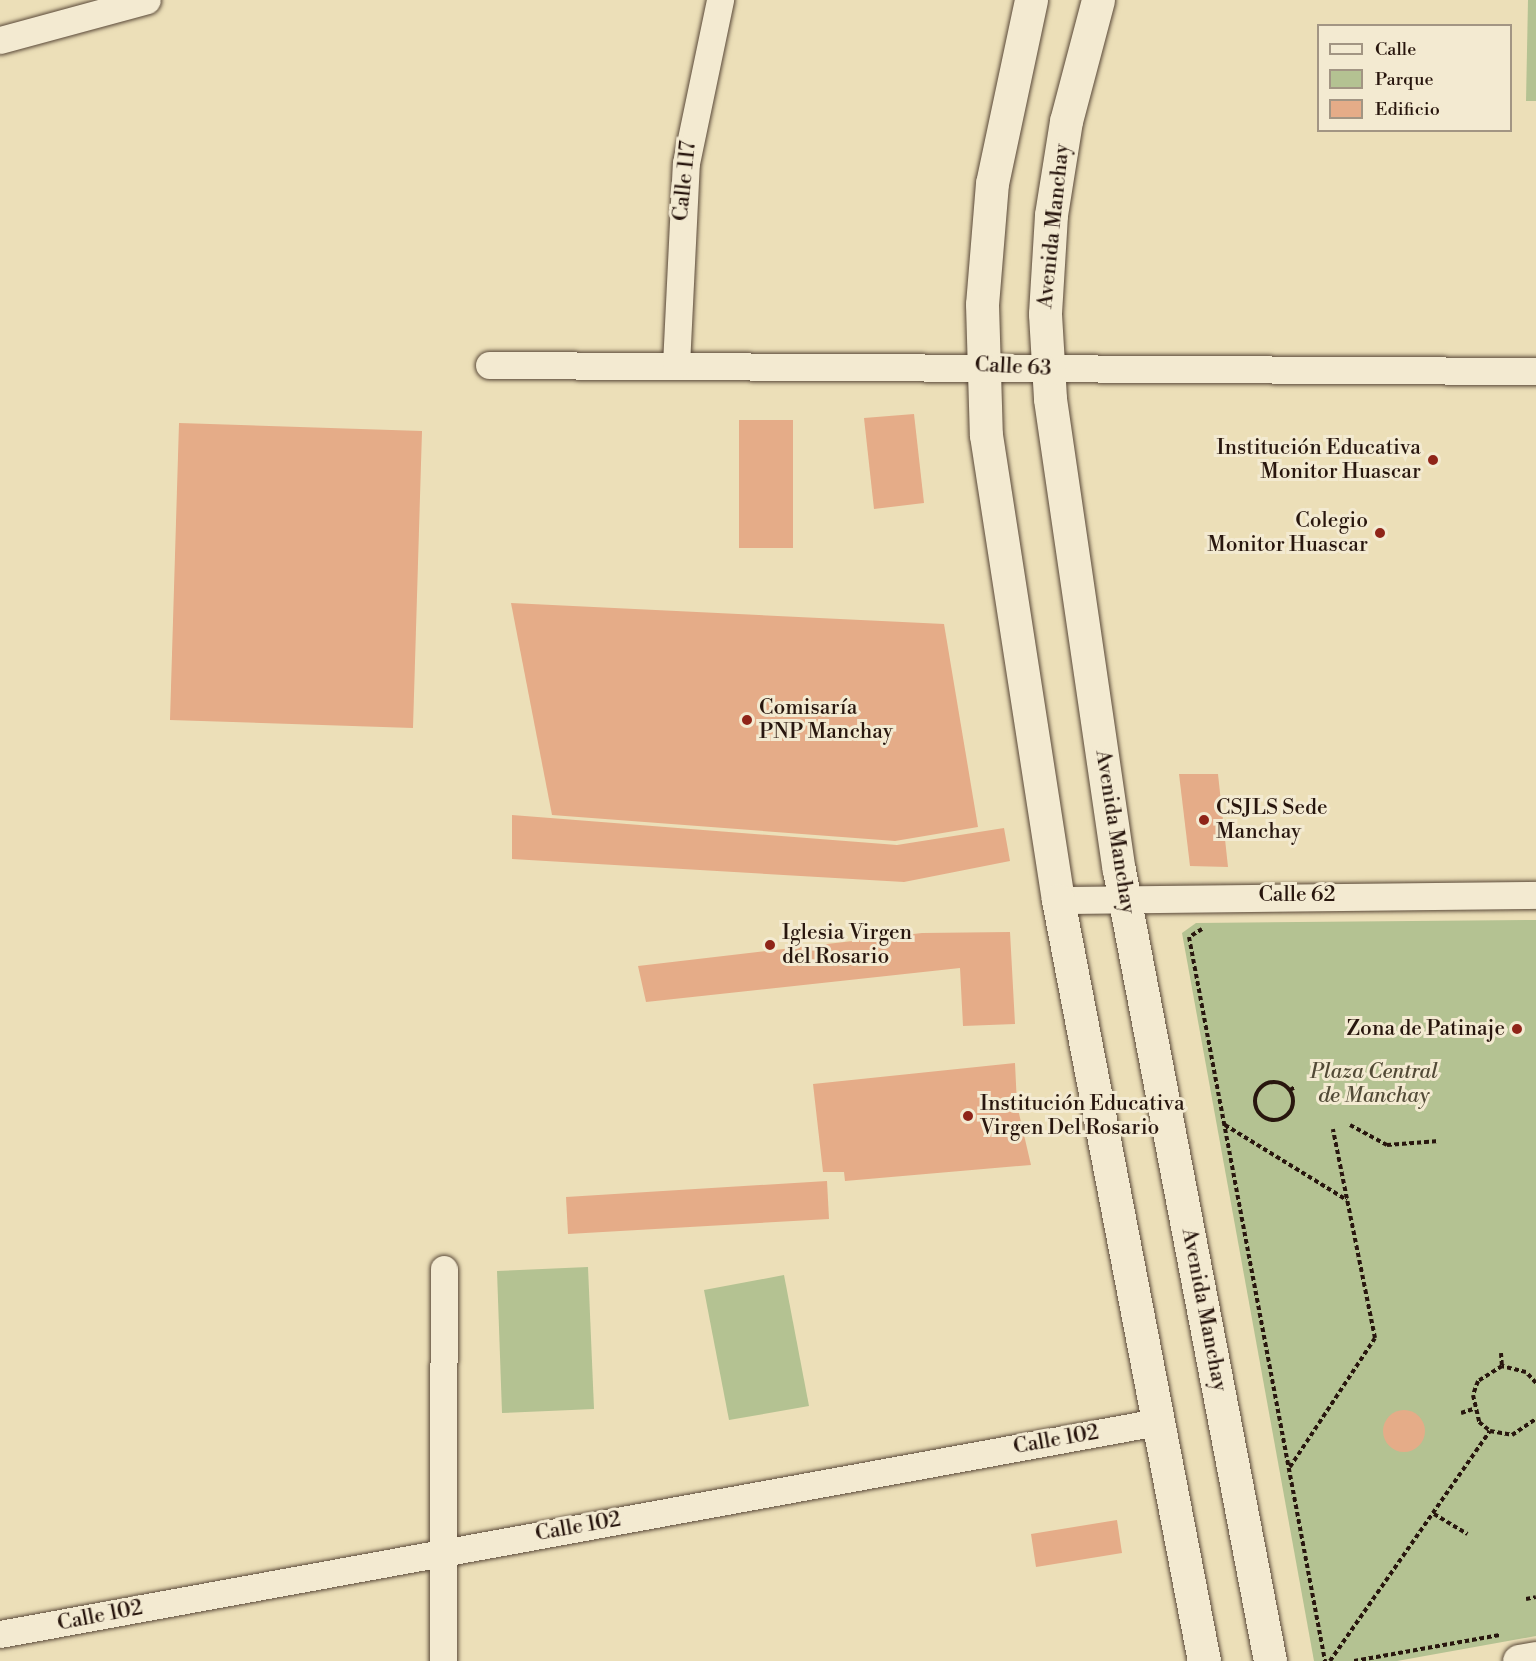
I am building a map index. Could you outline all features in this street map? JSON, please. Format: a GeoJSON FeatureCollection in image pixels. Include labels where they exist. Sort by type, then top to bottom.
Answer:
{"type":"FeatureCollection","features":[{"type":"Feature","properties":{"kind":"street"},"geometry":{"type":"LineString","coordinates":[[0,40],[147,0]]}},
{"type":"Feature","properties":{"kind":"street","name":"Calle 117"},"geometry":{"type":"LineString","coordinates":[[676,365],[686,164],[720,0]]}},
{"type":"Feature","properties":{"kind":"street"},"geometry":{"type":"LineString","coordinates":[[1031,0],[992,183],[982,364],[991,489],[1058,900],[1204,1661]]}},
{"type":"Feature","properties":{"kind":"street","name":"Avenida Manchay"},"geometry":{"type":"LineString","coordinates":[[1098,0],[1056,172],[1046,269],[1047,370],[1125,897],[1270,1661]]}},
{"type":"Feature","properties":{"kind":"street","name":"Calle 63"},"geometry":{"type":"LineString","coordinates":[[489,365],[982,364],[1047,370],[1536,371]]}},
{"type":"Feature","properties":{"kind":"street","name":"Calle 62"},"geometry":{"type":"LineString","coordinates":[[1058,900],[1125,897],[1536,895]]}},
{"type":"Feature","properties":{"kind":"street"},"geometry":{"type":"LineString","coordinates":[[444,1269],[440,1552],[444,1661]]}},
{"type":"Feature","properties":{"kind":"street","name":"Calle 102"},"geometry":{"type":"LineString","coordinates":[[0,1635],[440,1552],[1157,1422]]}},
{"type":"Feature","properties":{"kind":"street"},"geometry":{"type":"LineString","coordinates":[[1516,1647],[1536,1658]]}},
{"type":"Feature","properties":{"kind":"path"},"geometry":{"type":"LineString","coordinates":[[1212,929],[1189,937],[1289,1468],[1328,1661]]}},
{"type":"Feature","properties":{"kind":"path"},"geometry":{"type":"LineString","coordinates":[[1278,1082],[1290,1090],[1293,1107],[1285,1117],[1272,1120],[1257,1110],[1257,1093],[1265,1084],[1278,1082]]}},
{"type":"Feature","properties":{"kind":"path"},"geometry":{"type":"LineString","coordinates":[[1290,1090],[1295,1087]]}},
{"type":"Feature","properties":{"kind":"path"},"geometry":{"type":"LineString","coordinates":[[1225,1125],[1347,1200]]}},
{"type":"Feature","properties":{"kind":"path"},"geometry":{"type":"LineString","coordinates":[[1350,1125],[1387,1145],[1439,1142]]}},
{"type":"Feature","properties":{"kind":"path"},"geometry":{"type":"LineString","coordinates":[[1289,1468],[1375,1338],[1333,1129]]}},
{"type":"Feature","properties":{"kind":"path"},"geometry":{"type":"LineString","coordinates":[[1501,1353],[1502,1366]]}},
{"type":"Feature","properties":{"kind":"path"},"geometry":{"type":"LineString","coordinates":[[1536,1383],[1526,1372],[1502,1366],[1478,1381],[1473,1409],[1490,1431],[1512,1436],[1534,1426],[1536,1419]]}},
{"type":"Feature","properties":{"kind":"path"},"geometry":{"type":"LineString","coordinates":[[1461,1413],[1473,1409]]}},
{"type":"Feature","properties":{"kind":"path"},"geometry":{"type":"LineString","coordinates":[[1328,1661],[1434,1514],[1490,1431]]}},
{"type":"Feature","properties":{"kind":"path"},"geometry":{"type":"LineString","coordinates":[[1434,1514],[1467,1533]]}},
{"type":"Feature","properties":{"kind":"path"},"geometry":{"type":"LineString","coordinates":[[1526,1599],[1536,1597]]}},
{"type":"Feature","properties":{"kind":"path"},"geometry":{"type":"LineString","coordinates":[[1354,1661],[1516,1647]]}},
{"type":"Feature","properties":{"kind":"green space"},"geometry":{"type":"Polygon","coordinates":[[[1528,0],[1536,0],[1536,101],[1526,101],[1528,0]]]}},
{"type":"Feature","properties":{"kind":"green space","name":"Plaza Central de Manchay"},"geometry":{"type":"Polygon","coordinates":[[[1536,920],[1536,1636],[1397,1661],[1314,1661],[1182,933],[1196,923],[1536,920]]]}},
{"type":"Feature","properties":{"kind":"green space"},"geometry":{"type":"Polygon","coordinates":[[[588,1267],[594,1409],[502,1413],[497,1271],[588,1267]]]}},
{"type":"Feature","properties":{"kind":"green space"},"geometry":{"type":"Polygon","coordinates":[[[784,1275],[809,1406],[729,1420],[704,1290],[784,1275]]]}},
{"type":"Feature","properties":{"kind":"building"},"geometry":{"type":"Polygon","coordinates":[[[914,414],[924,503],[874,509],[864,418],[914,414]]]}},
{"type":"Feature","properties":{"kind":"building"},"geometry":{"type":"Polygon","coordinates":[[[739,420],[793,420],[793,548],[739,548],[739,420]]]}},
{"type":"Feature","properties":{"kind":"building"},"geometry":{"type":"Polygon","coordinates":[[[179,423],[422,431],[413,728],[170,720],[179,423]]]}},
{"type":"Feature","properties":{"kind":"building","name":"Comisaría PNP Manchay"},"geometry":{"type":"Polygon","coordinates":[[[511,603],[944,624],[978,827],[895,841],[552,815],[511,603]]]}},
{"type":"Feature","properties":{"kind":"building","name":"CSJLS Sede Manchay"},"geometry":{"type":"Polygon","coordinates":[[[1179,774],[1218,774],[1228,867],[1190,866],[1179,774]]]}},
{"type":"Feature","properties":{"kind":"building"},"geometry":{"type":"Polygon","coordinates":[[[512,815],[897,845],[1004,828],[1010,861],[904,882],[512,859],[512,815]]]}},
{"type":"Feature","properties":{"kind":"building"},"geometry":{"type":"Polygon","coordinates":[[[1010,932],[1015,1024],[963,1026],[960,968],[646,1002],[638,966],[922,933],[1010,932]]]}},
{"type":"Feature","properties":{"kind":"building"},"geometry":{"type":"Polygon","coordinates":[[[1015,1063],[1017,1105],[1031,1165],[845,1181],[844,1172],[823,1172],[813,1084],[1015,1063]]]}},
{"type":"Feature","properties":{"kind":"building"},"geometry":{"type":"Polygon","coordinates":[[[827,1181],[829,1219],[568,1234],[566,1197],[827,1181]]]}},
{"type":"Feature","properties":{"kind":"building"},"geometry":{"type":"Polygon","coordinates":[[[1404,1410],[1412,1411],[1419,1416],[1424,1423],[1424,1439],[1419,1446],[1412,1451],[1404,1452],[1396,1451],[1389,1446],[1384,1439],[1383,1431],[1384,1423],[1389,1416],[1396,1411],[1404,1410]]]}},
{"type":"Feature","properties":{"kind":"building"},"geometry":{"type":"Polygon","coordinates":[[[1117,1520],[1122,1553],[1036,1567],[1031,1534],[1117,1520]]]}},
{"type":"Feature","properties":{"kind":"place","name":"Institución Educativa Monitor Huascar"},"geometry":{"type":"Point","coordinates":[1433,460]}},
{"type":"Feature","properties":{"kind":"place","name":"Colegio Monitor Huascar"},"geometry":{"type":"Point","coordinates":[1380,533]}},
{"type":"Feature","properties":{"kind":"place","name":"Comisaría PNP Manchay"},"geometry":{"type":"Point","coordinates":[747,720]}},
{"type":"Feature","properties":{"kind":"place","name":"CSJLS Sede Manchay"},"geometry":{"type":"Point","coordinates":[1204,820]}},
{"type":"Feature","properties":{"kind":"place","name":"Iglesia Virgen del Rosario"},"geometry":{"type":"Point","coordinates":[770,945]}},
{"type":"Feature","properties":{"kind":"place","name":"Zona de Patinaje"},"geometry":{"type":"Point","coordinates":[1517,1029]}},
{"type":"Feature","properties":{"kind":"place","name":"Institución Educativa Virgen Del Rosario"},"geometry":{"type":"Point","coordinates":[968,1116]}}]}
